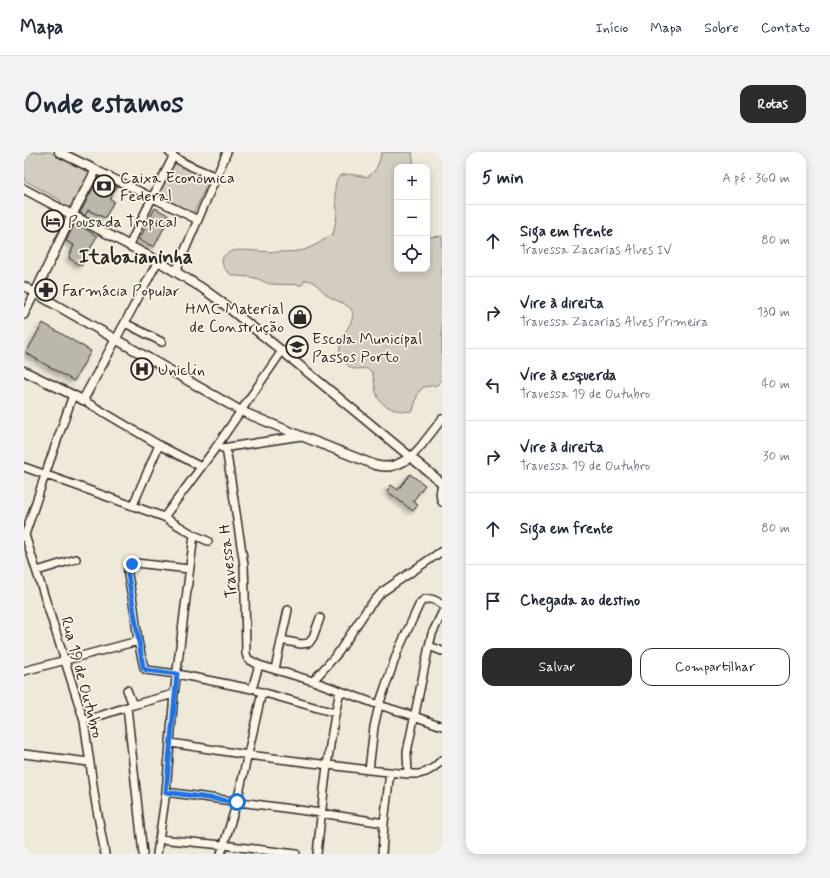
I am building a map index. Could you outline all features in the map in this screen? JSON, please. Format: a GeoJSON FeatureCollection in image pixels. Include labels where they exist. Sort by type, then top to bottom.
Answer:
{"type":"FeatureCollection","features":[{"type":"Feature","properties":{"kind":"main road"},"geometry":{"type":"LineString","coordinates":[[62,153],[96,170],[72,215],[35,293],[241,411],[300,436],[382,467],[393,466],[404,462],[411,457]]}},
{"type":"Feature","properties":{"kind":"main road"},"geometry":{"type":"LineString","coordinates":[[24,189],[176,271],[202,288],[282,351],[442,483]]}},
{"type":"Feature","properties":{"kind":"main road"},"geometry":{"type":"LineString","coordinates":[[24,372],[83,400],[116,339]]}},
{"type":"Feature","properties":{"kind":"street"},"geometry":{"type":"LineString","coordinates":[[176,271],[227,152]]}},
{"type":"Feature","properties":{"kind":"street"},"geometry":{"type":"LineString","coordinates":[[129,246],[171,154],[181,161],[217,177]]}},
{"type":"Feature","properties":{"kind":"street"},"geometry":{"type":"LineString","coordinates":[[96,170],[198,220]]}},
{"type":"Feature","properties":{"kind":"street"},"geometry":{"type":"LineString","coordinates":[[116,339],[158,261]]}},
{"type":"Feature","properties":{"kind":"street"},"geometry":{"type":"LineString","coordinates":[[24,286],[35,293],[24,315]]}},
{"type":"Feature","properties":{"kind":"street"},"geometry":{"type":"LineString","coordinates":[[125,323],[162,342]]}},
{"type":"Feature","properties":{"kind":"street"},"geometry":{"type":"LineString","coordinates":[[164,517],[202,467],[282,351]]}},
{"type":"Feature","properties":{"kind":"street"},"geometry":{"type":"LineString","coordinates":[[25,536],[73,395]]}},
{"type":"Feature","properties":{"kind":"street"},"geometry":{"type":"LineString","coordinates":[[83,400],[160,445],[202,467]]}},
{"type":"Feature","properties":{"kind":"street"},"geometry":{"type":"LineString","coordinates":[[411,457],[442,419]]}},
{"type":"Feature","properties":{"kind":"street"},"geometry":{"type":"LineString","coordinates":[[214,450],[300,436]]}},
{"type":"Feature","properties":{"kind":"street"},"geometry":{"type":"LineString","coordinates":[[133,506],[160,445]]}},
{"type":"Feature","properties":{"kind":"street","name":"Travessa H"},"geometry":{"type":"LineString","coordinates":[[226,448],[244,565],[246,654],[248,659],[259,665]]}},
{"type":"Feature","properties":{"kind":"street"},"geometry":{"type":"LineString","coordinates":[[24,467],[164,517],[194,536],[208,542]]}},
{"type":"Feature","properties":{"kind":"street"},"geometry":{"type":"LineString","coordinates":[[442,483],[440,492],[442,502]]}},
{"type":"Feature","properties":{"kind":"street","name":"Rua 19 de Outubro"},"geometry":{"type":"LineString","coordinates":[[25,536],[84,721],[89,762],[105,854]]}},
{"type":"Feature","properties":{"kind":"street"},"geometry":{"type":"LineString","coordinates":[[156,854],[166,792],[174,694],[194,536]]}},
{"type":"Feature","properties":{"kind":"street"},"geometry":{"type":"LineString","coordinates":[[313,681],[338,653],[368,608],[382,592],[442,551]]}},
{"type":"Feature","properties":{"kind":"street"},"geometry":{"type":"LineString","coordinates":[[37,571],[76,559]]}},
{"type":"Feature","properties":{"kind":"street"},"geometry":{"type":"LineString","coordinates":[[189,569],[136,563],[128,567],[138,641],[142,664],[145,670],[177,674],[252,689],[335,713]]}},
{"type":"Feature","properties":{"kind":"street"},"geometry":{"type":"LineString","coordinates":[[369,770],[378,705],[397,654],[420,603],[428,599],[435,600],[442,604]]}},
{"type":"Feature","properties":{"kind":"street"},"geometry":{"type":"LineString","coordinates":[[275,670],[288,610]]}},
{"type":"Feature","properties":{"kind":"street"},"geometry":{"type":"LineString","coordinates":[[408,774],[407,752],[414,716],[432,634],[442,613]]}},
{"type":"Feature","properties":{"kind":"street"},"geometry":{"type":"LineString","coordinates":[[281,640],[301,644],[309,642],[313,637],[320,618]]}},
{"type":"Feature","properties":{"kind":"street"},"geometry":{"type":"LineString","coordinates":[[24,671],[138,641]]}},
{"type":"Feature","properties":{"kind":"street"},"geometry":{"type":"LineString","coordinates":[[429,646],[442,652]]}},
{"type":"Feature","properties":{"kind":"street"},"geometry":{"type":"LineString","coordinates":[[252,689],[259,665],[313,681],[378,705],[442,725]]}},
{"type":"Feature","properties":{"kind":"street"},"geometry":{"type":"LineString","coordinates":[[127,690],[130,706],[143,854]]}},
{"type":"Feature","properties":{"kind":"street"},"geometry":{"type":"LineString","coordinates":[[317,854],[321,813],[335,713],[340,691]]}},
{"type":"Feature","properties":{"kind":"street"},"geometry":{"type":"LineString","coordinates":[[221,854],[237,802],[262,692]]}},
{"type":"Feature","properties":{"kind":"street"},"geometry":{"type":"LineString","coordinates":[[84,721],[174,694]]}},
{"type":"Feature","properties":{"kind":"street"},"geometry":{"type":"LineString","coordinates":[[171,743],[248,755],[408,774],[419,774],[426,772],[442,760]]}},
{"type":"Feature","properties":{"kind":"street"},"geometry":{"type":"LineString","coordinates":[[24,754],[89,762]]}},
{"type":"Feature","properties":{"kind":"street"},"geometry":{"type":"LineString","coordinates":[[382,854],[390,772]]}},
{"type":"Feature","properties":{"kind":"street"},"geometry":{"type":"LineString","coordinates":[[166,792],[384,823]]}},
{"type":"Feature","properties":{"kind":"street"},"geometry":{"type":"LineString","coordinates":[[159,840],[223,845],[296,854]]}},
{"type":"Feature","properties":{"kind":"shaded area"},"geometry":{"type":"Polygon","coordinates":[[[24,152],[50,152],[90,173],[68,209],[62,206],[60,200],[24,180],[24,152]]]}},
{"type":"Feature","properties":{"kind":"shaded area"},"geometry":{"type":"Polygon","coordinates":[[[382,152],[412,152],[414,164],[394,164],[394,272],[430,272],[430,237],[442,236],[442,379],[437,385],[424,387],[419,391],[413,411],[392,409],[379,400],[372,372],[367,369],[353,369],[345,362],[340,354],[342,339],[352,320],[353,314],[349,307],[327,295],[313,282],[305,280],[302,285],[270,284],[253,277],[232,275],[226,270],[222,263],[224,256],[231,251],[299,251],[312,247],[323,241],[333,234],[335,226],[337,212],[335,188],[337,179],[346,174],[367,177],[375,170],[382,152]]]}},
{"type":"Feature","properties":{"kind":"shaded area"},"geometry":{"type":"Polygon","coordinates":[[[174,161],[210,178],[193,214],[158,196],[174,161]]]}},
{"type":"Feature","properties":{"kind":"building"},"geometry":{"type":"Polygon","coordinates":[[[99,177],[117,186],[110,199],[114,201],[105,218],[88,210],[85,216],[80,213],[99,177]]]}},
{"type":"Feature","properties":{"kind":"building"},"geometry":{"type":"Polygon","coordinates":[[[155,208],[170,216],[154,247],[139,240],[155,208]]]}},
{"type":"Feature","properties":{"kind":"building"},"geometry":{"type":"Polygon","coordinates":[[[75,223],[97,236],[81,266],[69,258],[74,245],[66,241],[75,223]]]}},
{"type":"Feature","properties":{"kind":"building"},"geometry":{"type":"Polygon","coordinates":[[[43,323],[91,351],[74,381],[26,353],[43,323]]]}},
{"type":"Feature","properties":{"kind":"building"},"geometry":{"type":"Polygon","coordinates":[[[410,474],[425,485],[413,501],[418,505],[413,511],[387,491],[391,485],[398,490],[410,474]]]}},
{"type":"Feature","properties":{"kind":"place","name":"Caixa Econômica Federal"},"geometry":{"type":"Point","coordinates":[104,186]}},
{"type":"Feature","properties":{"kind":"place","name":"Pousada Tropical"},"geometry":{"type":"Point","coordinates":[53,221]}},
{"type":"Feature","properties":{"kind":"place","name":"Farmácia Popular"},"geometry":{"type":"Point","coordinates":[46,290]}},
{"type":"Feature","properties":{"kind":"place","name":"HMC Material de Construção"},"geometry":{"type":"Point","coordinates":[300,317]}},
{"type":"Feature","properties":{"kind":"place","name":"Escola Municipal Passos Porto"},"geometry":{"type":"Point","coordinates":[297,347]}},
{"type":"Feature","properties":{"kind":"place","name":"Uniclin"},"geometry":{"type":"Point","coordinates":[142,369]}},
{"type":"Feature","properties":{"kind":"district","name":"Itabaianinha"},"geometry":{"type":"Point","coordinates":[136,256]}},
{"type":"Feature","properties":{"kind":"route"},"geometry":{"type":"LineString","coordinates":[[132,564],[128,567],[128,575],[143,667],[145,670],[177,674],[166,792],[237,802]]}}]}
